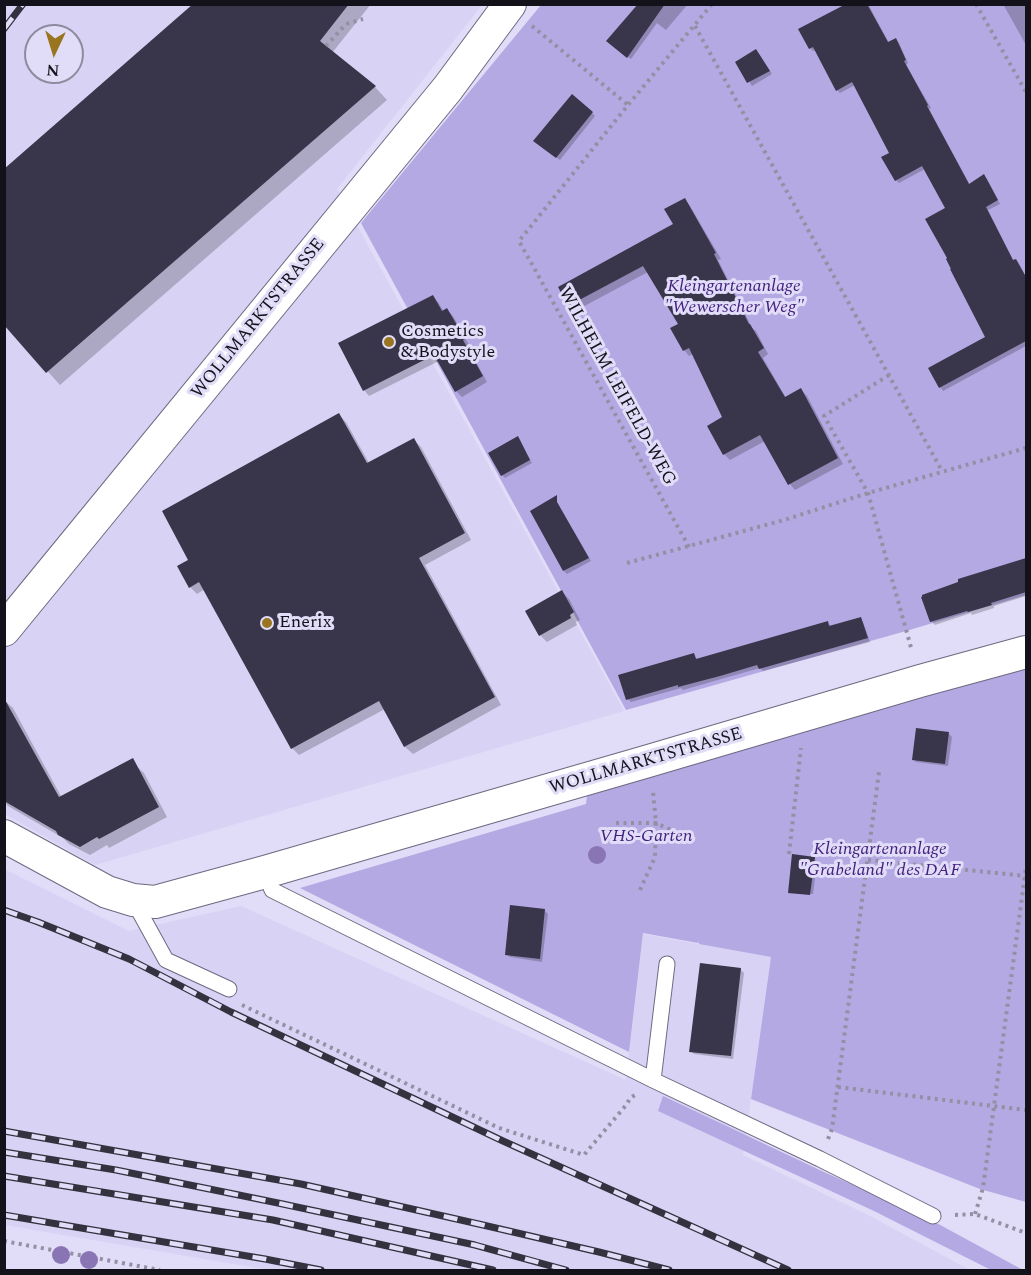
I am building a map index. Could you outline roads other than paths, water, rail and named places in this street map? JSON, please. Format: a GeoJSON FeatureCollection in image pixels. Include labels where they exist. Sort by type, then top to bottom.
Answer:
{"type":"FeatureCollection","features":[{"type":"Feature","properties":{"kind":"street","name":"WOLLMARKTSTRASSE"},"geometry":{"type":"LineString","coordinates":[[4,630],[440,97],[518,13]]}},
{"type":"Feature","properties":{"kind":"street","name":"WOLLMARKTSTRASSE"},"geometry":{"type":"LineString","coordinates":[[4,836],[107,892],[134,900],[155,902],[1026,652]]}},
{"type":"Feature","properties":{"kind":"lane"},"geometry":{"type":"LineString","coordinates":[[266,872],[272,890],[653,1080],[820,1159],[933,1216]]}},
{"type":"Feature","properties":{"kind":"lane"},"geometry":{"type":"LineString","coordinates":[[134,900],[166,960],[229,989]]}},
{"type":"Feature","properties":{"kind":"lane"},"geometry":{"type":"LineString","coordinates":[[653,1080],[667,964]]}},
{"type":"Feature","properties":{"kind":"railway"},"geometry":{"type":"LineString","coordinates":[[4,29],[23,4]]}},
{"type":"Feature","properties":{"kind":"railway"},"geometry":{"type":"LineString","coordinates":[[4,910],[129,959],[231,1012],[503,1141],[788,1270]]}},
{"type":"Feature","properties":{"kind":"railway"},"geometry":{"type":"LineString","coordinates":[[4,1131],[301,1184],[669,1270]]}},
{"type":"Feature","properties":{"kind":"railway"},"geometry":{"type":"LineString","coordinates":[[4,1152],[116,1170],[278,1203],[475,1245],[566,1270]]}},
{"type":"Feature","properties":{"kind":"railway"},"geometry":{"type":"LineString","coordinates":[[4,1176],[273,1220],[493,1270]]}},
{"type":"Feature","properties":{"kind":"railway"},"geometry":{"type":"LineString","coordinates":[[4,1215],[321,1270]]}},
{"type":"Feature","properties":{"kind":"place","name":"Cosmetics & Bodystyle"},"geometry":{"type":"Point","coordinates":[389,342]}},
{"type":"Feature","properties":{"kind":"place","name":"Enerix"},"geometry":{"type":"Point","coordinates":[267,623]}},
{"type":"Feature","properties":{"kind":"park label","name":"Kleingartenanlage \"Wewerscher Weg\""},"geometry":{"type":"Point","coordinates":[734,297]}},
{"type":"Feature","properties":{"kind":"park label","name":"VHS-Garten"},"geometry":{"type":"Point","coordinates":[646,837]}},
{"type":"Feature","properties":{"kind":"park label","name":"Kleingartenanlage \"Grabeland\" des DAF"},"geometry":{"type":"Point","coordinates":[880,860]}}]}
